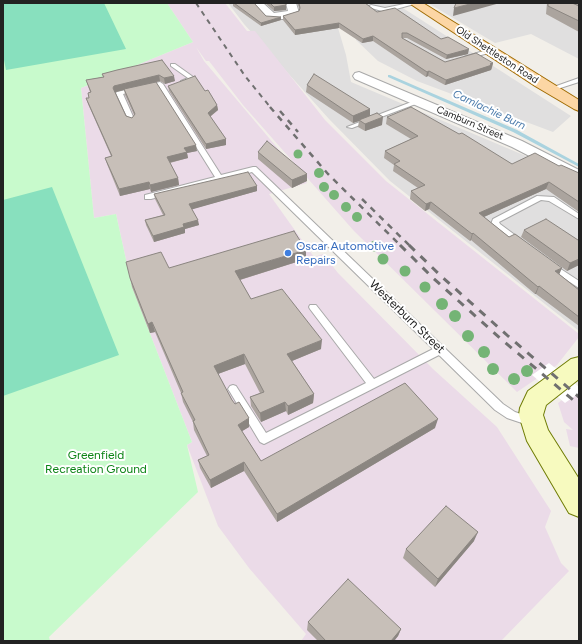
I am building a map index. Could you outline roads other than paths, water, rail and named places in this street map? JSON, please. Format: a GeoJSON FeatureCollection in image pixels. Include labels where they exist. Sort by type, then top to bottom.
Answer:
{"type":"FeatureCollection","features":[{"type":"Feature","properties":{"kind":"main road","name":"Old Shettleston Road"},"geometry":{"type":"LineString","coordinates":[[416,3],[579,106]]}},
{"type":"Feature","properties":{"kind":"street"},"geometry":{"type":"LineString","coordinates":[[257,3],[271,16],[285,16],[294,13],[291,3]]}},
{"type":"Feature","properties":{"kind":"street","name":"Camburn Street"},"geometry":{"type":"LineString","coordinates":[[359,76],[517,144],[579,176]]}},
{"type":"Feature","properties":{"kind":"street"},"geometry":{"type":"LineString","coordinates":[[579,366],[537,398],[532,408],[532,422],[544,447],[579,504]]}},
{"type":"Feature","properties":{"kind":"lane"},"geometry":{"type":"LineString","coordinates":[[371,7],[385,10],[416,3]]}},
{"type":"Feature","properties":{"kind":"lane"},"geometry":{"type":"LineString","coordinates":[[458,60],[490,51]]}},
{"type":"Feature","properties":{"kind":"lane"},"geometry":{"type":"LineString","coordinates":[[173,65],[192,79],[178,84]]}},
{"type":"Feature","properties":{"kind":"lane"},"geometry":{"type":"LineString","coordinates":[[551,89],[579,80]]}},
{"type":"Feature","properties":{"kind":"lane"},"geometry":{"type":"LineString","coordinates":[[132,121],[119,93],[160,84],[219,178],[148,197]]}},
{"type":"Feature","properties":{"kind":"lane"},"geometry":{"type":"LineString","coordinates":[[163,89],[170,86]]}},
{"type":"Feature","properties":{"kind":"lane"},"geometry":{"type":"LineString","coordinates":[[350,126],[419,102]]}},
{"type":"Feature","properties":{"kind":"lane","name":"Westerburn Street"},"geometry":{"type":"LineString","coordinates":[[219,178],[253,169],[506,412],[532,422]]}},
{"type":"Feature","properties":{"kind":"lane"},"geometry":{"type":"LineString","coordinates":[[527,248],[497,226],[495,224],[496,221],[540,198],[551,199],[579,217]]}},
{"type":"Feature","properties":{"kind":"lane"},"geometry":{"type":"LineString","coordinates":[[545,261],[579,285]]}},
{"type":"Feature","properties":{"kind":"lane"},"geometry":{"type":"LineString","coordinates":[[313,307],[373,384]]}},
{"type":"Feature","properties":{"kind":"lane"},"geometry":{"type":"LineString","coordinates":[[233,389],[264,439],[440,350]]}},
{"type":"Feature","properties":{"kind":"waterway","name":"Camlachie Burn"},"geometry":{"type":"LineString","coordinates":[[389,76],[515,131],[579,166]]}},
{"type":"Feature","properties":{"kind":"railway"},"geometry":{"type":"LineString","coordinates":[[196,3],[245,76],[271,108]]}},
{"type":"Feature","properties":{"kind":"railway"},"geometry":{"type":"LineString","coordinates":[[270,107],[328,174],[401,246]]}},
{"type":"Feature","properties":{"kind":"railway"},"geometry":{"type":"LineString","coordinates":[[280,111],[298,132]]}},
{"type":"Feature","properties":{"kind":"railway"},"geometry":{"type":"LineString","coordinates":[[362,199],[410,246]]}},
{"type":"Feature","properties":{"kind":"railway"},"geometry":{"type":"LineString","coordinates":[[409,245],[508,336],[579,397]]}},
{"type":"Feature","properties":{"kind":"railway"},"geometry":{"type":"LineString","coordinates":[[401,246],[433,278],[501,339],[579,405]]}},
{"type":"Feature","properties":{"kind":"place","name":"Oscar Automotive Repairs"},"geometry":{"type":"Point","coordinates":[288,253]}},
{"type":"Feature","properties":{"kind":"park label","name":"Greenfield Recreation Ground"},"geometry":{"type":"Point","coordinates":[96,462]}}]}
